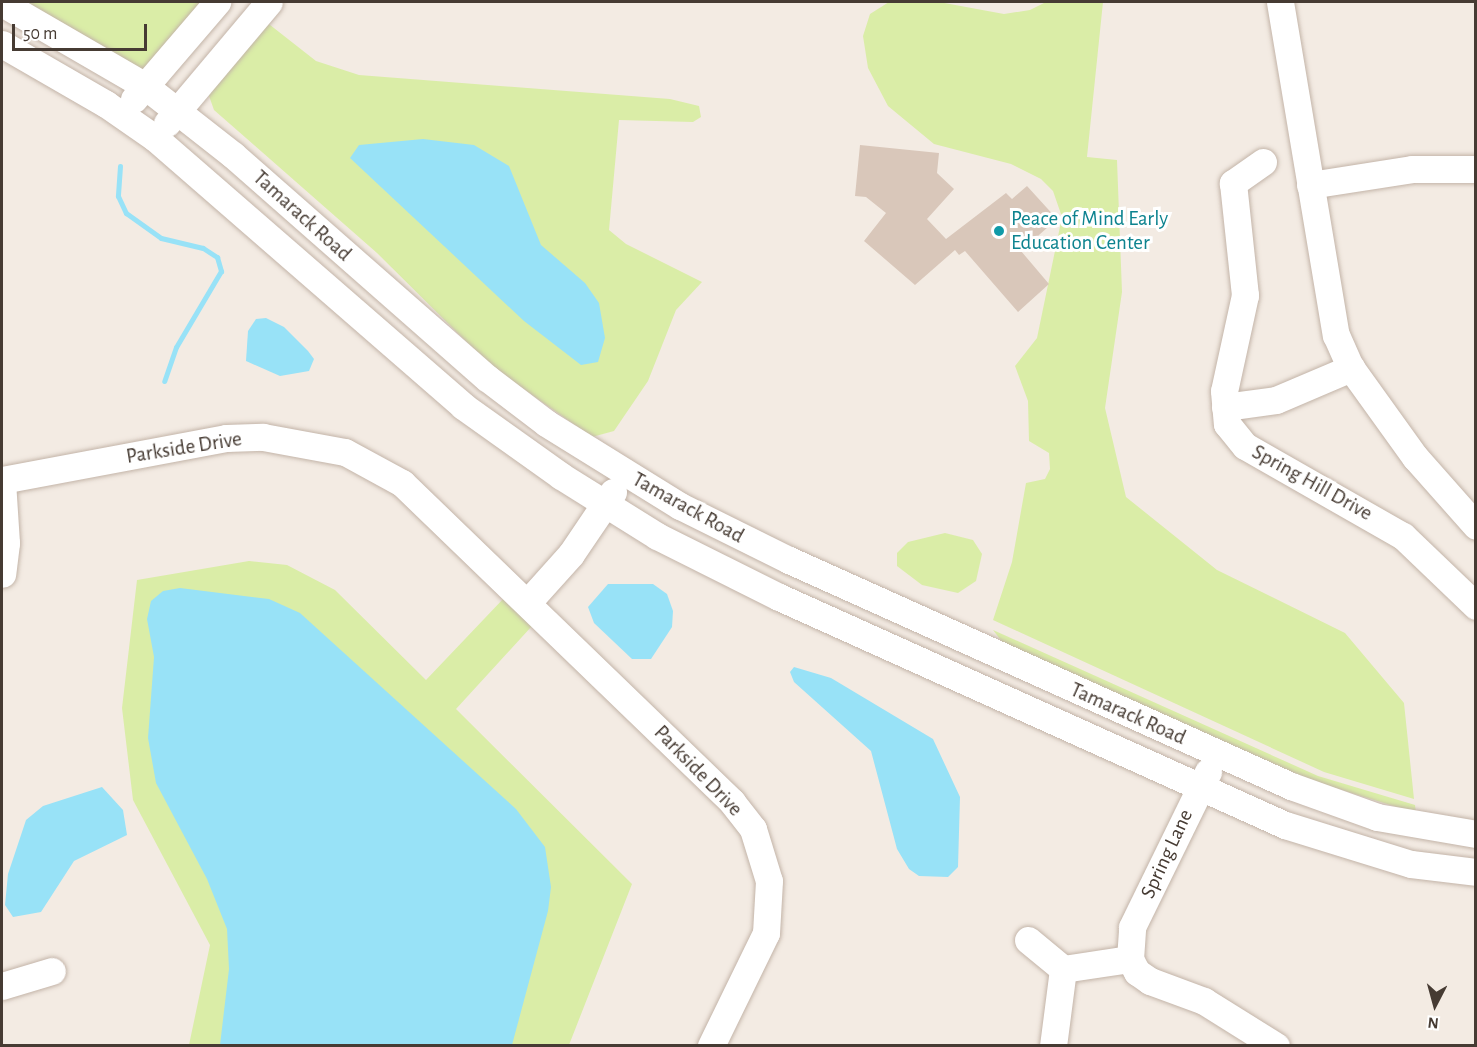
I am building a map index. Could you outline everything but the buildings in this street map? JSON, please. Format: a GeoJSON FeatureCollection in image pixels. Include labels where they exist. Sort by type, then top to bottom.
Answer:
{"type":"FeatureCollection","features":[{"type":"Feature","properties":{"kind":"street"},"geometry":{"type":"LineString","coordinates":[[121,114],[217,2]]}},
{"type":"Feature","properties":{"kind":"street"},"geometry":{"type":"LineString","coordinates":[[155,138],[269,2]]}},
{"type":"Feature","properties":{"kind":"street"},"geometry":{"type":"LineString","coordinates":[[1280,2],[1327,296],[1336,335],[1351,368],[1415,458],[1476,526]]}},
{"type":"Feature","properties":{"kind":"street","name":"Tamarack Road"},"geometry":{"type":"LineString","coordinates":[[2,3],[145,86],[487,378],[625,474],[750,542],[1218,754],[1337,804],[1417,826],[1476,834]]}},
{"type":"Feature","properties":{"kind":"street","name":"Tamarack Road"},"geometry":{"type":"LineString","coordinates":[[2,44],[121,114],[155,138],[463,406],[604,505],[759,587],[1199,787],[1332,843],[1411,864],[1476,872]]}},
{"type":"Feature","properties":{"kind":"street","name":"Spring Hill Drive"},"geometry":{"type":"LineString","coordinates":[[1263,162],[1233,183],[1245,296],[1224,391],[1227,424],[1245,446],[1403,536],[1476,606]]}},
{"type":"Feature","properties":{"kind":"street"},"geometry":{"type":"LineString","coordinates":[[1310,185],[1412,169],[1476,169]]}},
{"type":"Feature","properties":{"kind":"street"},"geometry":{"type":"LineString","coordinates":[[1225,407],[1276,400],[1351,368]]}},
{"type":"Feature","properties":{"kind":"street","name":"Parkside Drive"},"geometry":{"type":"LineString","coordinates":[[2,481],[226,438],[316,444],[345,452],[402,483],[528,602],[732,802],[753,829],[769,881],[766,933],[711,1046]]}},
{"type":"Feature","properties":{"kind":"street"},"geometry":{"type":"LineString","coordinates":[[528,602],[571,555],[625,474]]}},
{"type":"Feature","properties":{"kind":"street"},"geometry":{"type":"LineString","coordinates":[[2,481],[6,543],[2,574]]}},
{"type":"Feature","properties":{"kind":"street","name":"Spring Lane"},"geometry":{"type":"LineString","coordinates":[[1130,959],[1132,927],[1199,787],[1218,754]]}},
{"type":"Feature","properties":{"kind":"street"},"geometry":{"type":"LineString","coordinates":[[1028,940],[1063,969],[1130,959],[1137,972],[1150,981],[1204,1001],[1276,1046]]}},
{"type":"Feature","properties":{"kind":"street"},"geometry":{"type":"LineString","coordinates":[[1053,1046],[1063,969]]}},
{"type":"Feature","properties":{"kind":"street"},"geometry":{"type":"LineString","coordinates":[[2,986],[52,971]]}},
{"type":"Feature","properties":{"kind":"green space"},"geometry":{"type":"Polygon","coordinates":[[[2,2],[217,2],[145,86],[2,2]]]}},
{"type":"Feature","properties":{"kind":"green space"},"geometry":{"type":"Polygon","coordinates":[[[889,2],[939,2],[1004,14],[1030,10],[1046,2],[1103,2],[1087,157],[1117,160],[1122,292],[1105,408],[1126,497],[1217,570],[1345,633],[1404,703],[1414,799],[1324,772],[993,620],[1012,562],[1026,483],[1045,479],[1050,469],[1049,453],[1029,441],[1028,401],[1015,366],[1037,338],[1062,217],[1053,191],[1041,179],[1011,164],[934,144],[888,106],[868,68],[863,36],[870,14],[889,2]]]}},
{"type":"Feature","properties":{"kind":"green space"},"geometry":{"type":"Polygon","coordinates":[[[265,21],[316,61],[359,75],[670,99],[699,106],[701,117],[693,122],[619,120],[609,230],[626,244],[702,282],[676,310],[648,381],[614,431],[592,437],[491,366],[377,253],[214,110],[208,93],[265,21]]]}},
{"type":"Feature","properties":{"kind":"green space"},"geometry":{"type":"Polygon","coordinates":[[[945,533],[973,540],[982,554],[976,581],[958,593],[922,585],[897,566],[897,553],[908,542],[945,533]]]}},
{"type":"Feature","properties":{"kind":"green space"},"geometry":{"type":"Polygon","coordinates":[[[249,561],[287,565],[335,590],[426,680],[504,598],[532,626],[456,709],[632,884],[569,1045],[189,1045],[210,945],[133,800],[122,708],[137,580],[249,561]]]}},
{"type":"Feature","properties":{"kind":"green space"},"geometry":{"type":"Polygon","coordinates":[[[993,630],[1318,776],[1415,805],[1416,813],[1313,781],[1003,643],[993,630]]]}},
{"type":"Feature","properties":{"kind":"water"},"geometry":{"type":"Polygon","coordinates":[[[423,139],[474,145],[509,166],[541,245],[585,283],[599,303],[605,338],[598,362],[581,365],[524,321],[350,158],[359,145],[423,139]]]}},
{"type":"Feature","properties":{"kind":"water"},"geometry":{"type":"Polygon","coordinates":[[[266,318],[284,327],[308,351],[314,359],[309,371],[280,376],[246,361],[248,331],[256,319],[266,318]]]}},
{"type":"Feature","properties":{"kind":"water"},"geometry":{"type":"Polygon","coordinates":[[[608,584],[653,584],[667,594],[673,611],[672,627],[651,659],[632,659],[594,623],[588,607],[608,584]]]}},
{"type":"Feature","properties":{"kind":"water"},"geometry":{"type":"Polygon","coordinates":[[[180,588],[269,599],[300,613],[516,809],[545,847],[551,887],[548,911],[512,1045],[220,1045],[229,969],[227,929],[207,879],[156,783],[148,738],[154,657],[147,619],[151,601],[163,591],[180,588]]]}},
{"type":"Feature","properties":{"kind":"water"},"geometry":{"type":"Polygon","coordinates":[[[794,667],[831,678],[933,739],[960,797],[958,867],[948,877],[919,876],[909,869],[897,849],[871,751],[794,682],[790,672],[794,667]]]}},
{"type":"Feature","properties":{"kind":"water"},"geometry":{"type":"Polygon","coordinates":[[[102,787],[123,810],[127,835],[74,861],[41,912],[13,917],[5,905],[8,874],[26,820],[43,806],[102,787]]]}},
{"type":"Feature","properties":{"kind":"waterway"},"geometry":{"type":"LineString","coordinates":[[120,166],[118,196],[126,213],[161,238],[203,248],[217,257],[221,271],[176,347],[164,381]]}},
{"type":"Feature","properties":{"kind":"place","name":"Peace of Mind Early Education Center"},"geometry":{"type":"Point","coordinates":[999,231]}}]}
